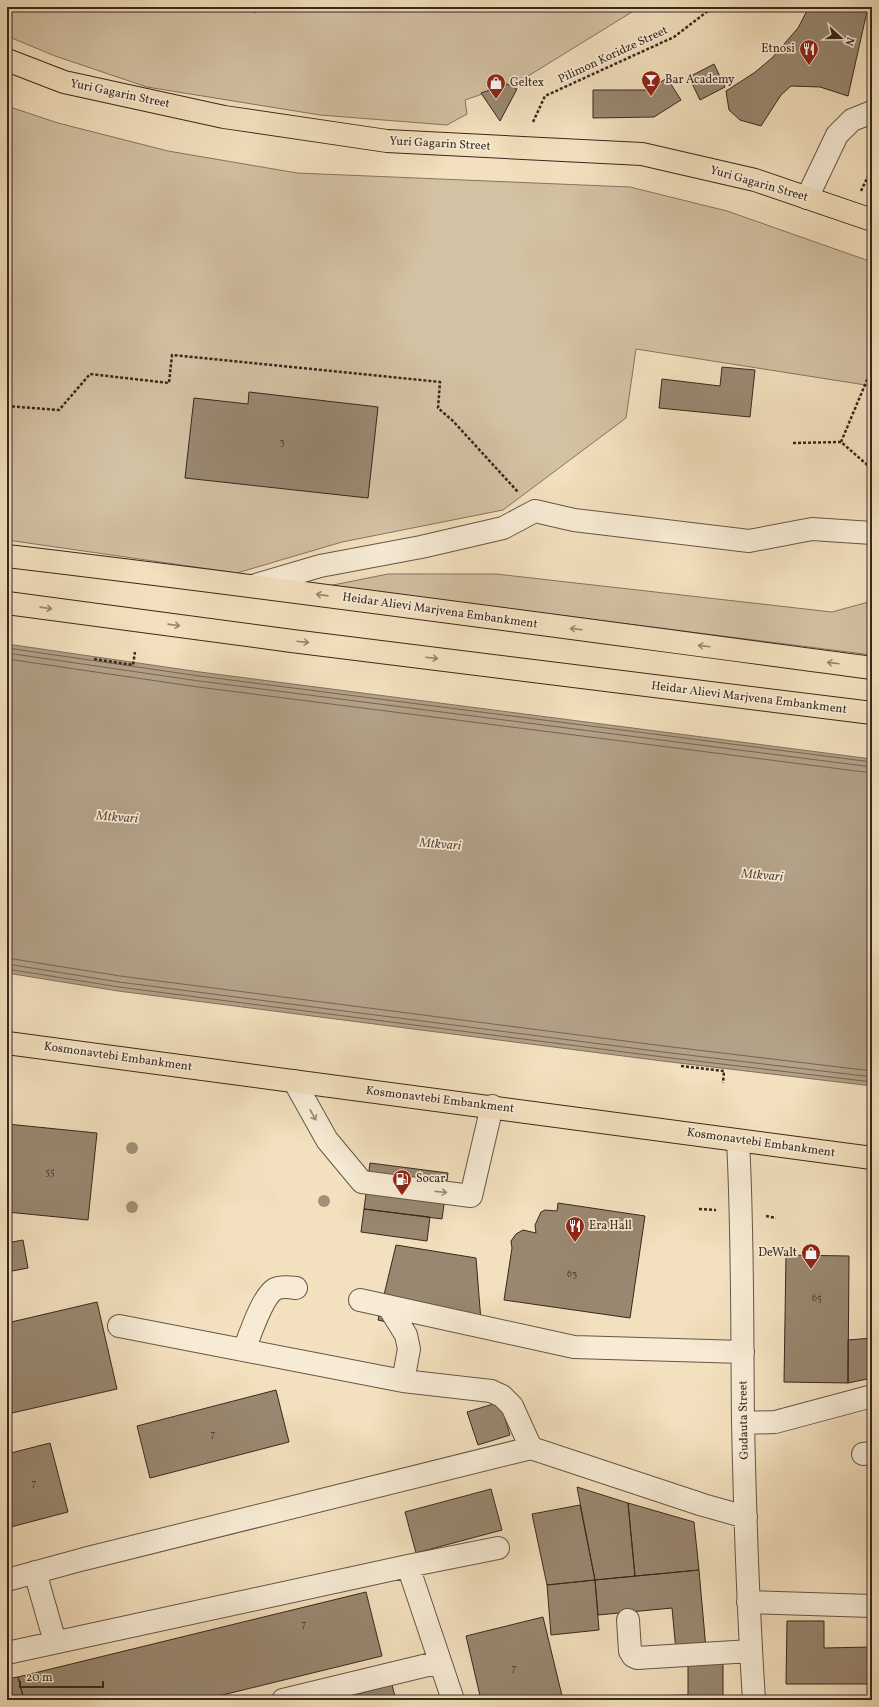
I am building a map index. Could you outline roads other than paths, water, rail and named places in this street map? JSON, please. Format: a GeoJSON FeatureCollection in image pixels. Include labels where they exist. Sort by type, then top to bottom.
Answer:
{"type":"FeatureCollection","features":[{"type":"Feature","properties":{"kind":"main road","name":"Yuri Gagarin Street"},"geometry":{"type":"LineString","coordinates":[[7,60],[64,82],[224,117],[387,141],[642,154],[755,180],[872,220]]}},
{"type":"Feature","properties":{"kind":"main road","name":"Heidar Alievi Marjvena Embankment"},"geometry":{"type":"LineString","coordinates":[[7,556],[256,586],[872,668]]}},
{"type":"Feature","properties":{"kind":"main road","name":"Heidar Alievi Marjvena Embankment"},"geometry":{"type":"LineString","coordinates":[[7,603],[300,642],[872,713]]}},
{"type":"Feature","properties":{"kind":"main road","name":"Kosmonavtebi Embankment"},"geometry":{"type":"LineString","coordinates":[[7,1043],[492,1106],[872,1158]]}},
{"type":"Feature","properties":{"kind":"street"},"geometry":{"type":"LineString","coordinates":[[807,198],[837,135],[852,120],[872,112]]}},
{"type":"Feature","properties":{"kind":"street"},"geometry":{"type":"LineString","coordinates":[[256,586],[320,566],[421,547],[502,528],[535,511],[574,520],[749,541],[812,529],[872,533]]}},
{"type":"Feature","properties":{"kind":"street"},"geometry":{"type":"LineString","coordinates":[[294,1081],[327,1140],[362,1182],[402,1188],[471,1196],[492,1106]]}},
{"type":"Feature","properties":{"kind":"street","name":"Gudauta Street"},"geometry":{"type":"LineString","coordinates":[[738,1140],[742,1213],[744,1423],[748,1602],[754,1700]]}},
{"type":"Feature","properties":{"kind":"street"},"geometry":{"type":"LineString","coordinates":[[244,1350],[263,1304],[274,1290],[286,1286],[296,1288]]}},
{"type":"Feature","properties":{"kind":"street"},"geometry":{"type":"LineString","coordinates":[[360,1300],[574,1347],[743,1352]]}},
{"type":"Feature","properties":{"kind":"street"},"geometry":{"type":"LineString","coordinates":[[388,1306],[406,1335],[409,1349],[403,1381]]}},
{"type":"Feature","properties":{"kind":"street"},"geometry":{"type":"LineString","coordinates":[[119,1326],[403,1381],[491,1391],[502,1396],[512,1406],[531,1448]]}},
{"type":"Feature","properties":{"kind":"street"},"geometry":{"type":"LineString","coordinates":[[744,1423],[775,1422],[872,1396]]}},
{"type":"Feature","properties":{"kind":"street"},"geometry":{"type":"LineString","coordinates":[[7,1580],[531,1448],[703,1505],[746,1517]]}},
{"type":"Feature","properties":{"kind":"street"},"geometry":{"type":"LineString","coordinates":[[7,1653],[408,1566],[498,1548]]}},
{"type":"Feature","properties":{"kind":"street"},"geometry":{"type":"LineString","coordinates":[[408,1566],[454,1700]]}},
{"type":"Feature","properties":{"kind":"street"},"geometry":{"type":"LineString","coordinates":[[35,1572],[55,1642]]}},
{"type":"Feature","properties":{"kind":"street"},"geometry":{"type":"LineString","coordinates":[[748,1602],[872,1606]]}},
{"type":"Feature","properties":{"kind":"street"},"geometry":{"type":"LineString","coordinates":[[628,1620],[630,1651],[633,1656],[637,1658],[751,1651]]}},
{"type":"Feature","properties":{"kind":"street"},"geometry":{"type":"LineString","coordinates":[[283,1700],[440,1662]]}},
{"type":"Feature","properties":{"kind":"water","name":"Mtkvari"},"geometry":{"type":"Polygon","coordinates":[[[7,644],[200,672],[872,759],[872,1086],[662,1061],[118,991],[7,973],[7,644]]]}},
{"type":"Feature","properties":{"kind":"place","name":"Etnosi"},"geometry":{"type":"Point","coordinates":[809,66]}},
{"type":"Feature","properties":{"kind":"place","name":"Bar Academy"},"geometry":{"type":"Point","coordinates":[651,97]}},
{"type":"Feature","properties":{"kind":"place","name":"Geltex"},"geometry":{"type":"Point","coordinates":[496,100]}},
{"type":"Feature","properties":{"kind":"place","name":"Socar"},"geometry":{"type":"Point","coordinates":[402,1196]}},
{"type":"Feature","properties":{"kind":"place","name":"Era Hall"},"geometry":{"type":"Point","coordinates":[575,1243]}},
{"type":"Feature","properties":{"kind":"place","name":"DeWalt"},"geometry":{"type":"Point","coordinates":[811,1270]}}]}
